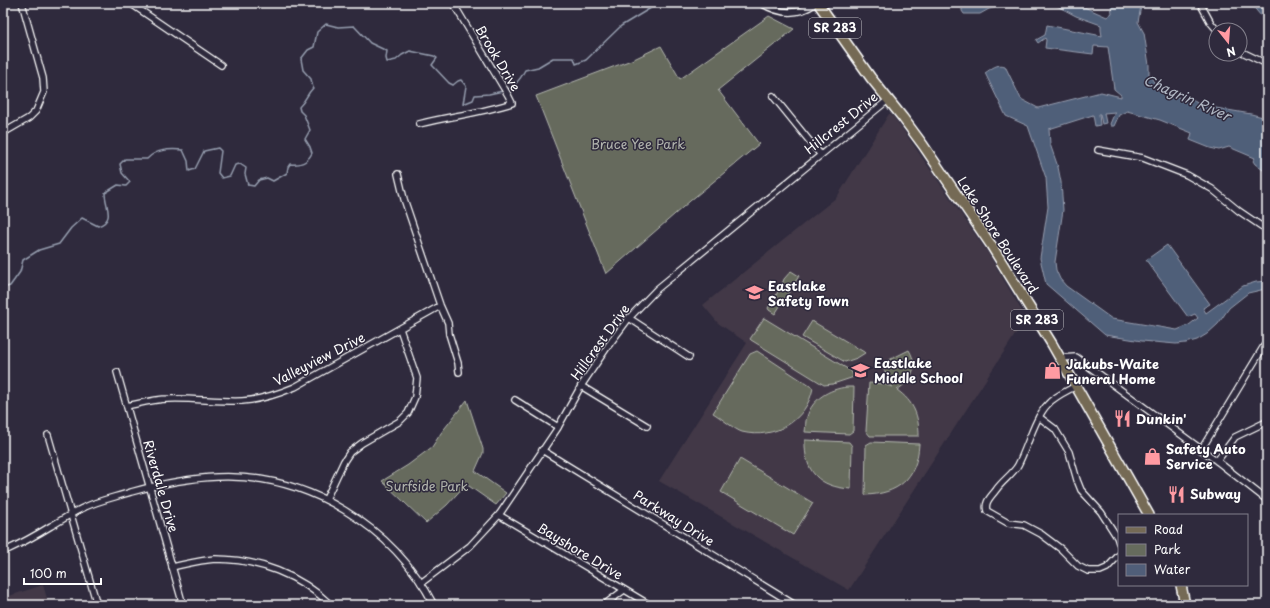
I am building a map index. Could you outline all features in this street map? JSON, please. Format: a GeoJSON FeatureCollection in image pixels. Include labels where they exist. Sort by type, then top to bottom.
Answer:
{"type":"FeatureCollection","features":[{"type":"Feature","properties":{"kind":"main road","name":"Lake Shore Boulevard"},"geometry":{"type":"LineString","coordinates":[[817,3],[871,78],[903,118],[976,222],[1060,358],[1148,514]]}},
{"type":"Feature","properties":{"kind":"main road"},"geometry":{"type":"LineString","coordinates":[[1180,586],[1185,605]]}},
{"type":"Feature","properties":{"kind":"street"},"geometry":{"type":"LineString","coordinates":[[3,133],[29,118],[36,111],[44,92],[43,78],[22,3]]}},
{"type":"Feature","properties":{"kind":"street"},"geometry":{"type":"LineString","coordinates":[[130,3],[221,66]]}},
{"type":"Feature","properties":{"kind":"street","name":"Brook Drive"},"geometry":{"type":"LineString","coordinates":[[419,124],[484,111],[512,103],[453,3]]}},
{"type":"Feature","properties":{"kind":"street"},"geometry":{"type":"LineString","coordinates":[[761,3],[780,11],[792,12],[806,10],[817,3]]}},
{"type":"Feature","properties":{"kind":"street"},"geometry":{"type":"LineString","coordinates":[[1200,3],[1210,22]]}},
{"type":"Feature","properties":{"kind":"street"},"geometry":{"type":"LineString","coordinates":[[1248,55],[1267,64]]}},
{"type":"Feature","properties":{"kind":"street"},"geometry":{"type":"LineString","coordinates":[[773,96],[820,154]]}},
{"type":"Feature","properties":{"kind":"street","name":"Hillcrest Drive"},"geometry":{"type":"LineString","coordinates":[[421,583],[470,546],[499,515],[558,427],[581,386],[608,346],[629,318],[657,289],[820,154],[888,100]]}},
{"type":"Feature","properties":{"kind":"street"},"geometry":{"type":"LineString","coordinates":[[1098,150],[1143,158],[1187,175],[1212,189],[1239,211],[1267,230]]}},
{"type":"Feature","properties":{"kind":"street"},"geometry":{"type":"LineString","coordinates":[[398,174],[404,199],[440,306],[448,323],[459,372]]}},
{"type":"Feature","properties":{"kind":"street","name":"Valleyview Drive"},"geometry":{"type":"LineString","coordinates":[[127,406],[168,398],[242,401],[268,397],[295,387],[440,306]]}},
{"type":"Feature","properties":{"kind":"street"},"geometry":{"type":"LineString","coordinates":[[629,318],[689,357]]}},
{"type":"Feature","properties":{"kind":"street"},"geometry":{"type":"LineString","coordinates":[[326,499],[344,461],[350,452],[362,443],[400,421],[408,413],[415,397],[417,378],[400,329]]}},
{"type":"Feature","properties":{"kind":"street"},"geometry":{"type":"LineString","coordinates":[[1201,450],[1267,341]]}},
{"type":"Feature","properties":{"kind":"street"},"geometry":{"type":"LineString","coordinates":[[1060,358],[1076,356],[1267,500]]}},
{"type":"Feature","properties":{"kind":"street","name":"Riverdale Drive"},"geometry":{"type":"LineString","coordinates":[[117,372],[183,605]]}},
{"type":"Feature","properties":{"kind":"street"},"geometry":{"type":"LineString","coordinates":[[581,386],[647,426]]}},
{"type":"Feature","properties":{"kind":"street"},"geometry":{"type":"LineString","coordinates":[[1076,386],[1047,404],[1017,466],[986,502],[986,507],[987,511],[1008,523],[1024,525],[1041,534],[1078,566],[1088,571],[1100,571],[1107,568],[1118,556]]}},
{"type":"Feature","properties":{"kind":"street"},"geometry":{"type":"LineString","coordinates":[[515,400],[558,427]]}},
{"type":"Feature","properties":{"kind":"street"},"geometry":{"type":"LineString","coordinates":[[1039,418],[1055,428],[1069,452],[1081,490],[1100,512],[1112,529],[1118,541]]}},
{"type":"Feature","properties":{"kind":"street"},"geometry":{"type":"LineString","coordinates":[[1217,461],[1234,437],[1267,423]]}},
{"type":"Feature","properties":{"kind":"street"},"geometry":{"type":"LineString","coordinates":[[48,435],[97,605]]}},
{"type":"Feature","properties":{"kind":"street","name":"Parkway Drive"},"geometry":{"type":"LineString","coordinates":[[542,450],[795,605]]}},
{"type":"Feature","properties":{"kind":"street"},"geometry":{"type":"LineString","coordinates":[[3,552],[32,538],[84,507],[149,487],[185,479],[218,476],[271,481],[326,499],[372,529],[404,560],[421,583],[434,605]]}},
{"type":"Feature","properties":{"kind":"street","name":"Bayshore Drive"},"geometry":{"type":"LineString","coordinates":[[499,515],[650,605]]}},
{"type":"Feature","properties":{"kind":"street"},"geometry":{"type":"LineString","coordinates":[[172,567],[213,559],[243,561],[268,567],[290,575],[307,585],[331,605]]}},
{"type":"Feature","properties":{"kind":"street"},"geometry":{"type":"LineString","coordinates":[[604,605],[624,590]]}},
{"type":"Feature","properties":{"kind":"shaded area","name":"Eastlake Middle School"},"geometry":{"type":"Polygon","coordinates":[[[889,114],[891,114],[901,127],[988,253],[1026,318],[849,590],[659,481],[747,343],[718,323],[703,305],[837,197],[889,114]]]}},
{"type":"Feature","properties":{"kind":"shaded area"},"geometry":{"type":"Polygon","coordinates":[[[43,585],[49,605],[3,605],[3,598],[43,585]]]}},
{"type":"Feature","properties":{"kind":"green space","name":"Bruce Yee Park"},"geometry":{"type":"Polygon","coordinates":[[[769,16],[794,29],[718,90],[759,144],[690,201],[606,274],[536,96],[634,59],[661,46],[680,79],[769,16]]]}},
{"type":"Feature","properties":{"kind":"green space"},"geometry":{"type":"Polygon","coordinates":[[[791,271],[799,276],[775,314],[768,308],[781,287],[784,279],[791,271]]]}},
{"type":"Feature","properties":{"kind":"green space"},"geometry":{"type":"Polygon","coordinates":[[[764,318],[851,371],[854,377],[833,384],[824,385],[751,340],[750,339],[764,318]]]}},
{"type":"Feature","properties":{"kind":"green space"},"geometry":{"type":"Polygon","coordinates":[[[812,321],[865,353],[857,358],[845,362],[802,337],[812,321]]]}},
{"type":"Feature","properties":{"kind":"green space"},"geometry":{"type":"Polygon","coordinates":[[[909,350],[914,367],[907,382],[897,390],[908,399],[917,416],[919,436],[870,436],[866,431],[869,383],[884,384],[892,387],[883,367],[885,362],[909,350]]]}},
{"type":"Feature","properties":{"kind":"green space"},"geometry":{"type":"Polygon","coordinates":[[[757,351],[813,388],[810,399],[804,410],[797,418],[788,425],[777,430],[754,434],[739,431],[713,413],[750,354],[757,351]]]}},
{"type":"Feature","properties":{"kind":"green space"},"geometry":{"type":"Polygon","coordinates":[[[854,387],[853,431],[849,434],[805,432],[809,411],[817,400],[834,390],[854,387]]]}},
{"type":"Feature","properties":{"kind":"green space","name":"Surfside Park"},"geometry":{"type":"Polygon","coordinates":[[[467,400],[483,449],[483,453],[475,471],[506,493],[496,505],[466,484],[447,505],[426,523],[382,481],[408,465],[432,447],[467,400]]]}},
{"type":"Feature","properties":{"kind":"green space"},"geometry":{"type":"Polygon","coordinates":[[[805,440],[849,442],[852,446],[851,489],[830,485],[816,476],[807,461],[805,440]]]}},
{"type":"Feature","properties":{"kind":"green space"},"geometry":{"type":"Polygon","coordinates":[[[871,442],[919,444],[914,467],[904,482],[887,492],[865,495],[866,445],[871,442]]]}},
{"type":"Feature","properties":{"kind":"green space"},"geometry":{"type":"Polygon","coordinates":[[[740,459],[813,503],[793,535],[721,492],[740,459]]]}},
{"type":"Feature","properties":{"kind":"water"},"geometry":{"type":"Polygon","coordinates":[[[962,3],[1014,3],[989,9],[980,14],[964,14],[962,11],[962,3]]]}},
{"type":"Feature","properties":{"kind":"water"},"geometry":{"type":"Polygon","coordinates":[[[1047,3],[1075,3],[1107,17],[1112,13],[1111,3],[1140,3],[1141,6],[1138,22],[1144,33],[1149,74],[1163,93],[1193,100],[1197,103],[1210,107],[1267,118],[1267,173],[1255,164],[1253,161],[1255,158],[1229,147],[1219,150],[1210,148],[1190,140],[1192,133],[1160,120],[1127,111],[1119,115],[1114,126],[1111,126],[1110,124],[1115,112],[1104,113],[1106,123],[1102,124],[1099,114],[1100,125],[1095,126],[1093,115],[1049,129],[1050,144],[1058,167],[1061,182],[1063,210],[1055,262],[1056,270],[1060,279],[1066,286],[1112,319],[1177,330],[1189,325],[1198,318],[1195,314],[1188,317],[1146,260],[1167,245],[1210,304],[1203,308],[1206,313],[1243,286],[1256,282],[1267,281],[1267,289],[1248,293],[1229,308],[1218,324],[1207,334],[1197,340],[1176,344],[1142,341],[1105,335],[1046,284],[1040,258],[1048,207],[1046,178],[1028,126],[1006,116],[985,73],[997,66],[1005,66],[1021,99],[1038,108],[1101,92],[1121,97],[1121,95],[1114,89],[1108,47],[1094,46],[1093,54],[1045,48],[1045,38],[1038,43],[1036,40],[1045,35],[1047,25],[1102,36],[1101,25],[1047,3]]]}},
{"type":"Feature","properties":{"kind":"water"},"geometry":{"type":"Polygon","coordinates":[[[1251,3],[1267,3],[1267,23],[1256,10],[1251,3]]]}},
{"type":"Feature","properties":{"kind":"waterway"},"geometry":{"type":"LineString","coordinates":[[506,90],[517,82],[525,70],[538,67],[553,58],[574,58],[576,64],[586,60],[621,26],[659,3]]}},
{"type":"Feature","properties":{"kind":"waterway"},"geometry":{"type":"LineString","coordinates":[[3,288],[10,286],[20,272],[23,260],[39,250],[59,244],[71,228],[82,218],[98,226],[107,220],[108,212],[105,193],[118,185],[126,186],[130,182],[122,173],[120,164],[125,159],[147,159],[159,151],[183,150],[188,161],[189,171],[195,169],[204,151],[218,148],[221,151],[218,173],[222,178],[230,176],[235,165],[240,164],[246,168],[245,174],[248,185],[254,186],[259,180],[267,178],[273,181],[287,173],[290,164],[300,164],[305,161],[312,153],[305,139],[310,130],[299,107],[313,88],[311,79],[303,70],[301,59],[308,50],[314,47],[317,32],[326,24],[338,27],[354,26],[370,43],[387,51],[387,62],[396,60],[410,51],[434,56],[437,58],[432,65],[449,83],[453,85],[461,80],[466,86],[463,104],[473,100],[475,95],[503,91]]}},
{"type":"Feature","properties":{"kind":"place","name":"Eastlake Safety Town"},"geometry":{"type":"Point","coordinates":[755,293]}},
{"type":"Feature","properties":{"kind":"place","name":"Eastlake Middle School"},"geometry":{"type":"Point","coordinates":[861,370]}},
{"type":"Feature","properties":{"kind":"place","name":"Jakubs-Waite Funeral Home"},"geometry":{"type":"Point","coordinates":[1053,371]}},
{"type":"Feature","properties":{"kind":"place","name":"Dunkin'"},"geometry":{"type":"Point","coordinates":[1123,419]}},
{"type":"Feature","properties":{"kind":"place","name":"Safety Auto Service"},"geometry":{"type":"Point","coordinates":[1153,456]}},
{"type":"Feature","properties":{"kind":"place","name":"Subway"},"geometry":{"type":"Point","coordinates":[1177,494]}},
{"type":"Feature","properties":{"kind":"water label","name":"Chagrin River"},"geometry":{"type":"Point","coordinates":[1187,98]}}]}
